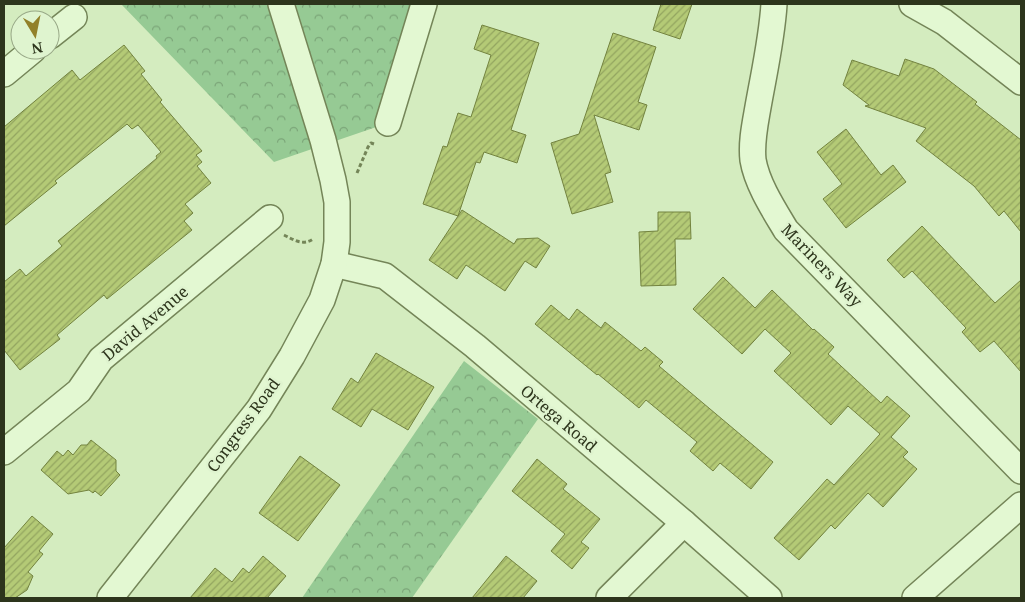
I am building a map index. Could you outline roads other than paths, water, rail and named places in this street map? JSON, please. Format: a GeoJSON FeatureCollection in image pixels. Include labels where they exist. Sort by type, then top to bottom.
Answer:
{"type":"FeatureCollection","features":[{"type":"Feature","properties":{"kind":"street","name":"Congress Road"},"geometry":{"type":"LineString","coordinates":[[110,598],[259,409],[292,356],[322,300],[334,264],[338,242],[337,202],[333,180],[323,140],[281,4]]}},
{"type":"Feature","properties":{"kind":"street"},"geometry":{"type":"LineString","coordinates":[[388,122],[424,4]]}},
{"type":"Feature","properties":{"kind":"street","name":"Mariners Way"},"geometry":{"type":"LineString","coordinates":[[774,4],[770,41],[753,139],[754,161],[770,205],[786,230],[1021,470]]}},
{"type":"Feature","properties":{"kind":"street"},"geometry":{"type":"LineString","coordinates":[[912,4],[944,22],[1021,82]]}},
{"type":"Feature","properties":{"kind":"street"},"geometry":{"type":"LineString","coordinates":[[60,28],[74,17]]}},
{"type":"Feature","properties":{"kind":"street"},"geometry":{"type":"LineString","coordinates":[[4,74],[21,60]]}},
{"type":"Feature","properties":{"kind":"street","name":"David Avenue"},"geometry":{"type":"LineString","coordinates":[[4,452],[79,391],[101,359],[270,218]]}},
{"type":"Feature","properties":{"kind":"street","name":"Ortega Road"},"geometry":{"type":"LineString","coordinates":[[334,264],[385,276],[475,346],[684,523],[769,598]]}},
{"type":"Feature","properties":{"kind":"street"},"geometry":{"type":"LineString","coordinates":[[915,598],[1021,505]]}},
{"type":"Feature","properties":{"kind":"street"},"geometry":{"type":"LineString","coordinates":[[609,598],[684,523]]}}]}
